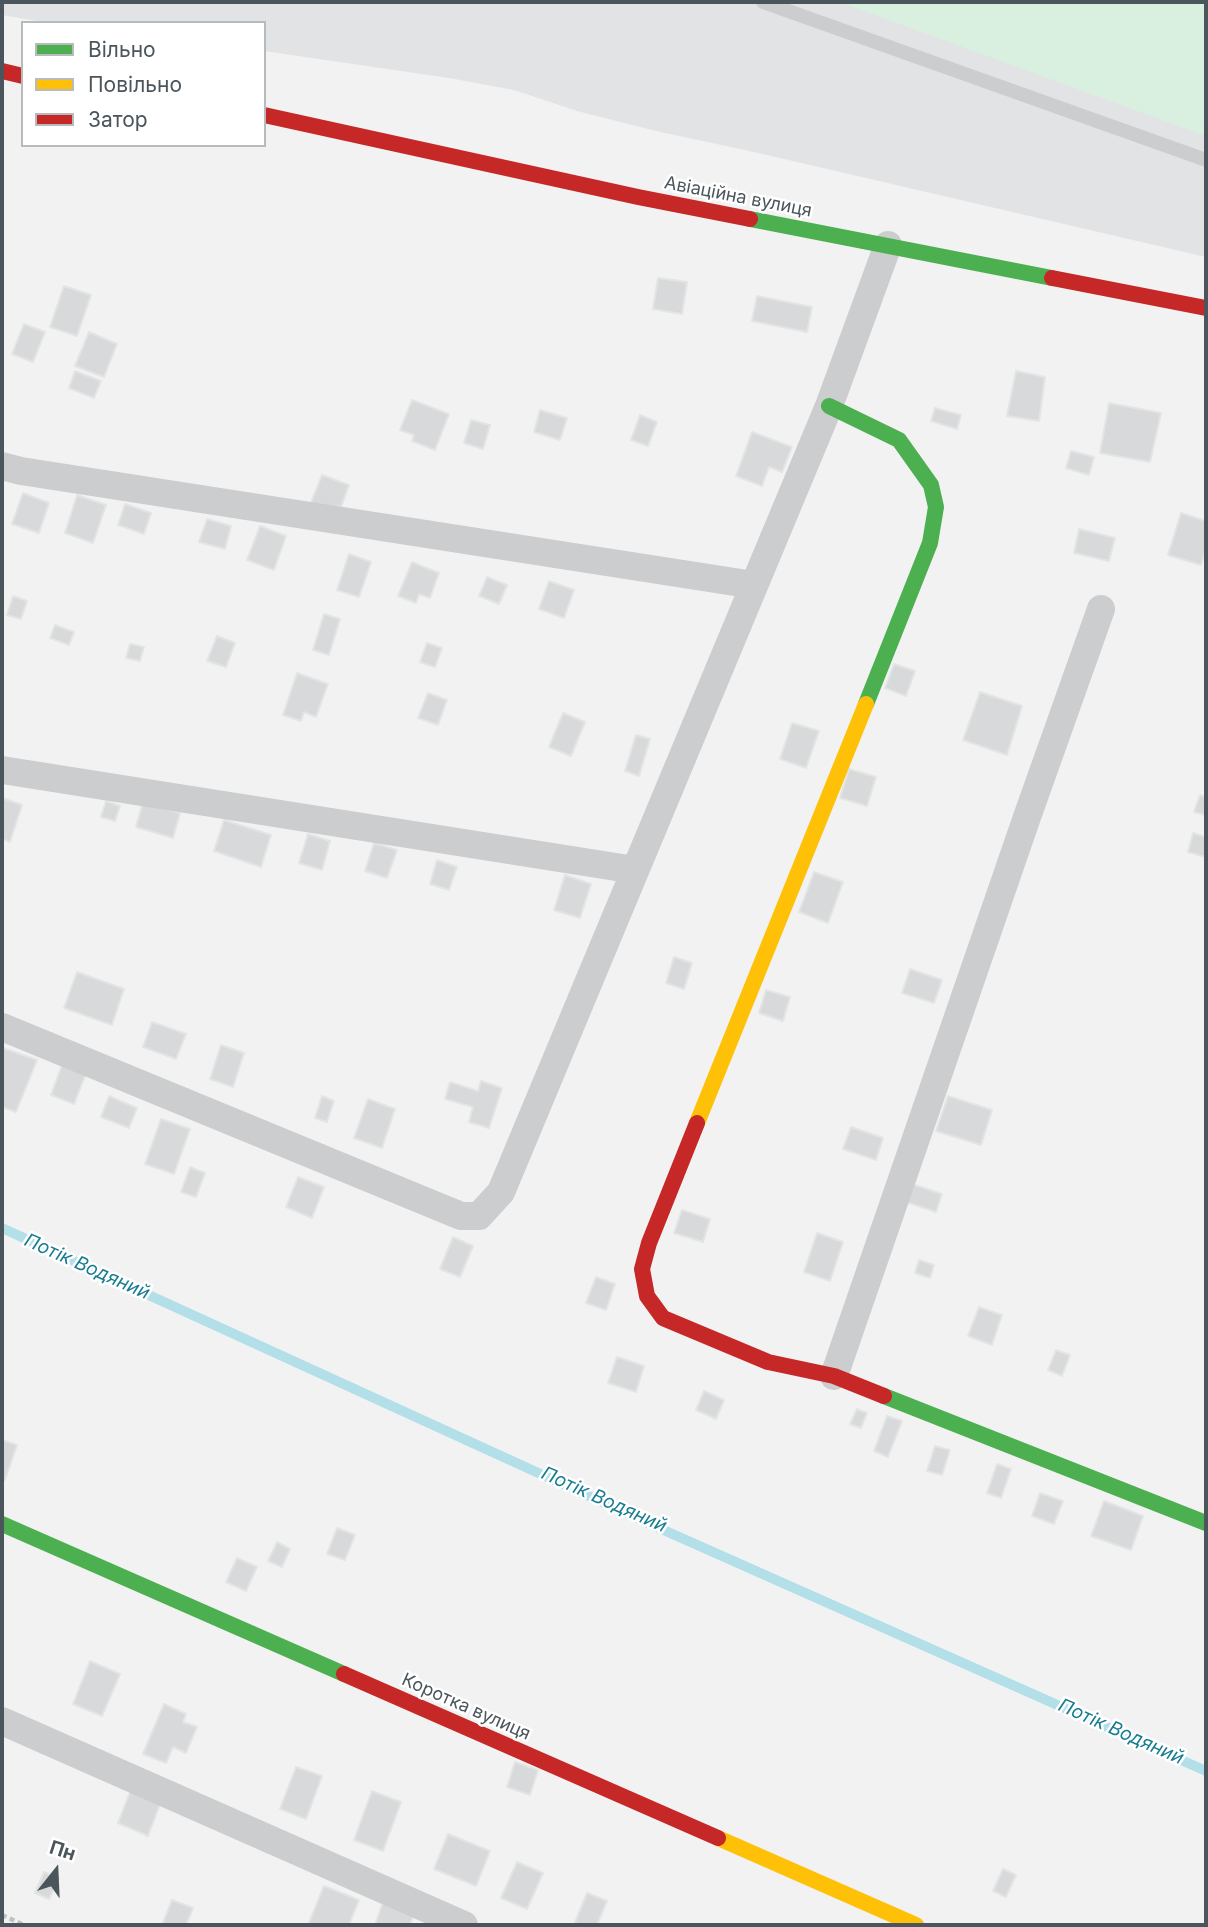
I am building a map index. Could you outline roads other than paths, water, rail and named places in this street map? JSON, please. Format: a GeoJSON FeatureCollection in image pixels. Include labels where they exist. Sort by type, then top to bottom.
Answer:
{"type":"FeatureCollection","features":[{"type":"Feature","properties":{"kind":"street"},"geometry":{"type":"LineString","coordinates":[[2,71],[21,76]]}},
{"type":"Feature","properties":{"kind":"street","name":"Авіаційна вулиця"},"geometry":{"type":"LineString","coordinates":[[266,115],[638,197],[1206,308]]}},
{"type":"Feature","properties":{"kind":"street"},"geometry":{"type":"LineString","coordinates":[[2,1027],[461,1216],[479,1216],[501,1192],[829,406],[888,245]]}},
{"type":"Feature","properties":{"kind":"street"},"geometry":{"type":"LineString","coordinates":[[829,406],[899,440],[931,485],[936,507],[930,543],[649,1242],[642,1269],[647,1296],[663,1318],[768,1362],[834,1376],[1206,1523]]}},
{"type":"Feature","properties":{"kind":"street"},"geometry":{"type":"LineString","coordinates":[[2,466],[754,585]]}},
{"type":"Feature","properties":{"kind":"street"},"geometry":{"type":"LineString","coordinates":[[834,1376],[1101,609]]}},
{"type":"Feature","properties":{"kind":"street"},"geometry":{"type":"LineString","coordinates":[[2,770],[635,870]]}},
{"type":"Feature","properties":{"kind":"street","name":"Коротка вулиця"},"geometry":{"type":"LineString","coordinates":[[2,1524],[916,1925]]}},
{"type":"Feature","properties":{"kind":"street"},"geometry":{"type":"LineString","coordinates":[[2,1721],[464,1925]]}},
{"type":"Feature","properties":{"kind":"lane"},"geometry":{"type":"LineString","coordinates":[[763,2],[1206,160]]}},
{"type":"Feature","properties":{"kind":"waterway","name":"Потік Водяний"},"geometry":{"type":"LineString","coordinates":[[2,1228],[650,1524],[1206,1771]]}}]}
